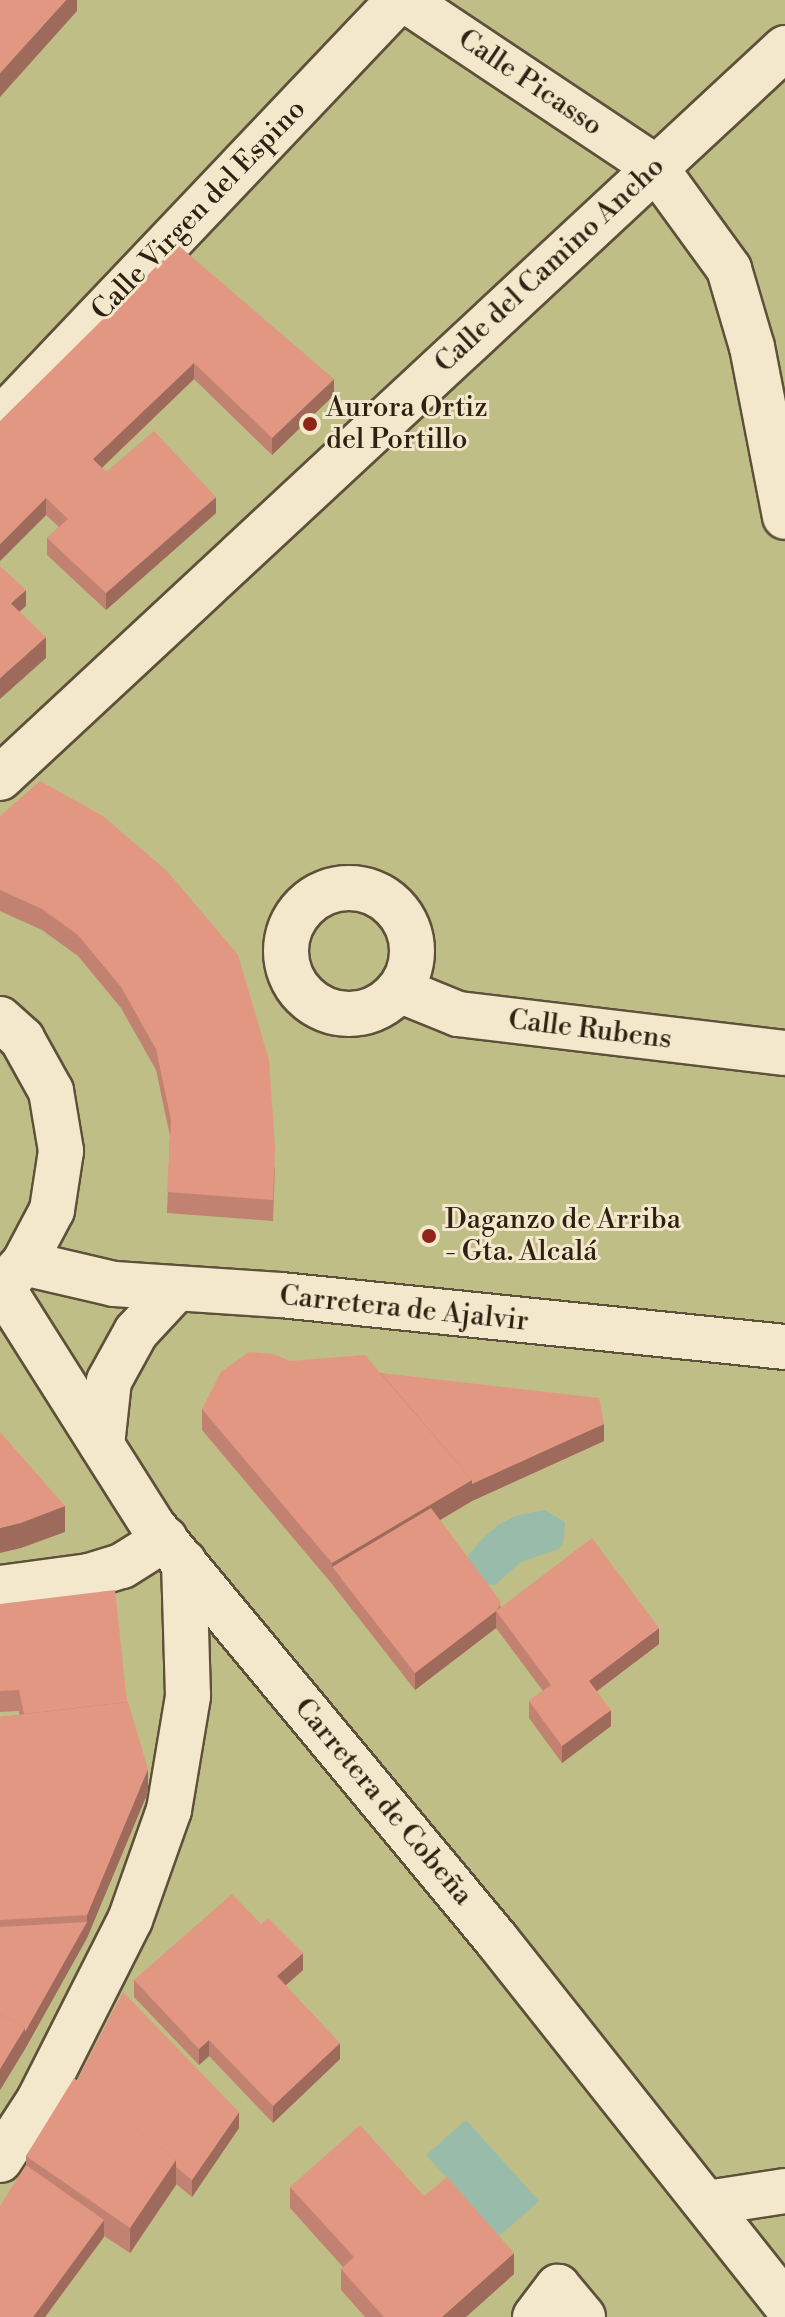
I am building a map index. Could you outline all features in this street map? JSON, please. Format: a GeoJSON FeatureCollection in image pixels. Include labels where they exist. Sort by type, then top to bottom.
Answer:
{"type":"FeatureCollection","features":[{"type":"Feature","properties":{"kind":"street","name":"Calle Picasso"},"geometry":{"type":"LineString","coordinates":[[402,0],[655,167]]}},
{"type":"Feature","properties":{"kind":"street","name":"Calle Virgen del Espino"},"geometry":{"type":"LineString","coordinates":[[0,420],[402,0]]}},
{"type":"Feature","properties":{"kind":"street","name":"Calle del Camino Ancho"},"geometry":{"type":"LineString","coordinates":[[0,778],[785,48]]}},
{"type":"Feature","properties":{"kind":"street"},"geometry":{"type":"LineString","coordinates":[[655,167],[729,269],[752,347],[785,517]]}},
{"type":"Feature","properties":{"kind":"street","name":"Calle Rubens"},"geometry":{"type":"LineString","coordinates":[[399,990],[458,1014],[785,1053]]}},
{"type":"Feature","properties":{"kind":"street"},"geometry":{"type":"LineString","coordinates":[[0,1019],[22,1039],[51,1091],[61,1151],[52,1210],[9,1279]]}},
{"type":"Feature","properties":{"kind":"street","name":"Carretera de Ajalvir"},"geometry":{"type":"LineString","coordinates":[[9,1279],[281,1295],[785,1347]]}},
{"type":"Feature","properties":{"kind":"street","name":"Carretera de Cobeña"},"geometry":{"type":"LineString","coordinates":[[9,1279],[102,1445],[174,1550],[707,2203],[785,2303]]}},
{"type":"Feature","properties":{"kind":"street"},"geometry":{"type":"LineString","coordinates":[[102,1445],[109,1381],[136,1332],[176,1289]]}},
{"type":"Feature","properties":{"kind":"street"},"geometry":{"type":"LineString","coordinates":[[0,1588],[89,1576],[174,1550],[188,1696],[169,1810],[130,1920],[39,2100],[0,2160]]}},
{"type":"Feature","properties":{"kind":"street"},"geometry":{"type":"LineString","coordinates":[[707,2203],[785,2191]]}},
{"type":"Feature","properties":{"kind":"street"},"geometry":{"type":"LineString","coordinates":[[535,2317],[558,2287],[583,2317]]}},
{"type":"Feature","properties":{"kind":"shaded area"},"geometry":{"type":"Polygon","coordinates":[[[0,0],[785,0],[785,2317],[0,2317],[0,0]]]}},
{"type":"Feature","properties":{"kind":"shaded area"},"geometry":{"type":"Polygon","coordinates":[[[545,1510],[565,1522],[564,1541],[559,1549],[521,1562],[495,1585],[483,1584],[467,1565],[469,1554],[498,1525],[518,1515],[545,1510]]]}},
{"type":"Feature","properties":{"kind":"shaded area"},"geometry":{"type":"Polygon","coordinates":[[[466,2120],[539,2201],[499,2236],[426,2155],[466,2120]]]}},
{"type":"Feature","properties":{"kind":"building"},"geometry":{"type":"Polygon","coordinates":[[[0,0],[66,0],[0,73],[0,0]]]}},
{"type":"Feature","properties":{"kind":"building"},"geometry":{"type":"Polygon","coordinates":[[[178,245],[334,379],[272,438],[194,363],[93,459],[106,472],[154,431],[216,497],[106,593],[47,538],[68,519],[46,498],[0,544],[0,421],[178,245]]]}},
{"type":"Feature","properties":{"kind":"building"},"geometry":{"type":"Polygon","coordinates":[[[0,566],[26,590],[10,603],[0,593],[0,566]]]}},
{"type":"Feature","properties":{"kind":"building"},"geometry":{"type":"Polygon","coordinates":[[[0,593],[46,637],[0,678],[0,593]]]}},
{"type":"Feature","properties":{"kind":"building"},"geometry":{"type":"Polygon","coordinates":[[[40,781],[103,816],[167,871],[238,955],[269,1060],[275,1147],[273,1200],[167,1192],[171,1120],[156,1049],[121,987],[78,935],[42,909],[0,890],[0,816],[40,781]]]}},
{"type":"Feature","properties":{"kind":"building"},"geometry":{"type":"Polygon","coordinates":[[[249,1352],[273,1354],[290,1361],[365,1355],[472,1480],[332,1563],[202,1409],[221,1372],[249,1352]]]}},
{"type":"Feature","properties":{"kind":"building"},"geometry":{"type":"Polygon","coordinates":[[[381,1373],[599,1398],[604,1424],[472,1484],[472,1480],[381,1373]]]}},
{"type":"Feature","properties":{"kind":"building"},"geometry":{"type":"Polygon","coordinates":[[[0,1432],[65,1506],[0,1528],[0,1432]]]}},
{"type":"Feature","properties":{"kind":"building"},"geometry":{"type":"Polygon","coordinates":[[[431,1508],[501,1602],[496,1611],[415,1673],[332,1567],[431,1508]]]}},
{"type":"Feature","properties":{"kind":"building"},"geometry":{"type":"Polygon","coordinates":[[[592,1538],[659,1628],[589,1681],[611,1710],[562,1746],[529,1701],[551,1685],[496,1611],[592,1538]]]}},
{"type":"Feature","properties":{"kind":"building"},"geometry":{"type":"Polygon","coordinates":[[[115,1590],[127,1702],[24,1714],[19,1690],[0,1691],[0,1604],[115,1590]]]}},
{"type":"Feature","properties":{"kind":"building"},"geometry":{"type":"Polygon","coordinates":[[[128,1702],[148,1769],[87,1915],[0,1920],[0,1717],[128,1702]]]}},
{"type":"Feature","properties":{"kind":"building"},"geometry":{"type":"Polygon","coordinates":[[[232,1894],[261,1924],[268,1918],[303,1953],[277,1976],[340,2043],[273,2106],[209,2040],[199,2049],[134,1980],[232,1894]]]}},
{"type":"Feature","properties":{"kind":"building"},"geometry":{"type":"Polygon","coordinates":[[[87,1922],[25,2032],[25,2028],[0,2014],[0,1927],[87,1922]]]}},
{"type":"Feature","properties":{"kind":"building"},"geometry":{"type":"Polygon","coordinates":[[[123,1992],[239,2112],[192,2180],[176,2167],[176,2160],[77,2081],[123,1992]]]}},
{"type":"Feature","properties":{"kind":"building"},"geometry":{"type":"Polygon","coordinates":[[[0,2014],[25,2028],[0,2069],[0,2014]]]}},
{"type":"Feature","properties":{"kind":"building"},"geometry":{"type":"Polygon","coordinates":[[[74,2078],[176,2160],[130,2228],[26,2156],[74,2078]]]}},
{"type":"Feature","properties":{"kind":"building"},"geometry":{"type":"Polygon","coordinates":[[[360,2125],[424,2196],[447,2177],[514,2253],[442,2317],[384,2317],[341,2269],[354,2257],[290,2187],[360,2125]]]}},
{"type":"Feature","properties":{"kind":"building"},"geometry":{"type":"Polygon","coordinates":[[[26,2165],[104,2220],[33,2317],[0,2317],[0,2206],[26,2165]]]}},
{"type":"Feature","properties":{"kind":"place","name":"Aurora Ortiz del Portillo"},"geometry":{"type":"Point","coordinates":[310,424]}},
{"type":"Feature","properties":{"kind":"place","name":"Daganzo de Arriba - Gta. Alcalá"},"geometry":{"type":"Point","coordinates":[429,1236]}}]}
